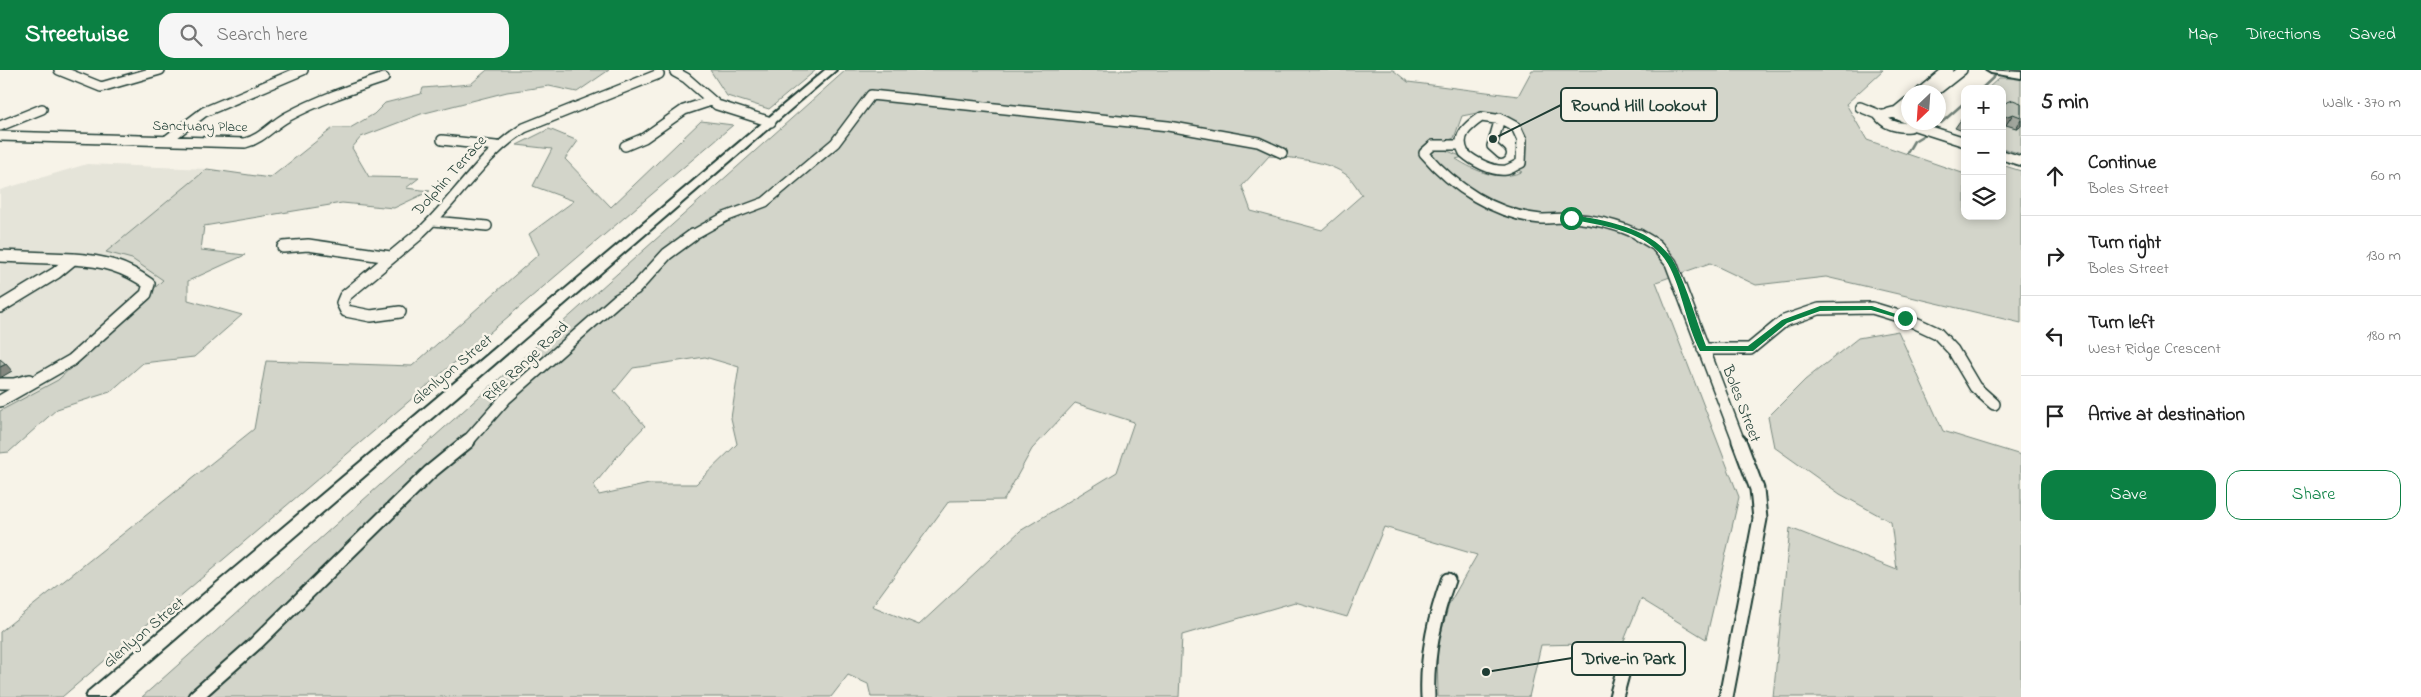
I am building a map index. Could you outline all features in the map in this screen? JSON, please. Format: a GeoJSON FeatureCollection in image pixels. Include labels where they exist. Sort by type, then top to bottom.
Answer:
{"type":"FeatureCollection","features":[{"type":"Feature","properties":{"kind":"main road","name":"Glenlyon Street"},"geometry":{"type":"LineString","coordinates":[[96,697],[831,70]]}},
{"type":"Feature","properties":{"kind":"main road"},"geometry":{"type":"LineString","coordinates":[[1991,70],[2021,73]]}},
{"type":"Feature","properties":{"kind":"main road"},"geometry":{"type":"LineString","coordinates":[[2014,70],[2021,73]]}},
{"type":"Feature","properties":{"kind":"street"},"geometry":{"type":"LineString","coordinates":[[59,70],[97,87],[112,86],[160,70]]}},
{"type":"Feature","properties":{"kind":"street"},"geometry":{"type":"LineString","coordinates":[[97,87],[144,70]]}},
{"type":"Feature","properties":{"kind":"street"},"geometry":{"type":"LineString","coordinates":[[167,140],[204,112],[303,70]]}},
{"type":"Feature","properties":{"kind":"street"},"geometry":{"type":"LineString","coordinates":[[1929,85],[1948,70]]}},
{"type":"Feature","properties":{"kind":"street"},"geometry":{"type":"LineString","coordinates":[[1943,85],[1962,70]]}},
{"type":"Feature","properties":{"kind":"street"},"geometry":{"type":"LineString","coordinates":[[676,71],[711,101],[771,122]]}},
{"type":"Feature","properties":{"kind":"street","name":"Dolphin Terrace"},"geometry":{"type":"LineString","coordinates":[[400,312],[371,316],[346,312],[342,303],[345,296],[433,221],[496,146],[524,128],[658,72],[676,71]]}},
{"type":"Feature","properties":{"kind":"street","name":"Sanctuary Place"},"geometry":{"type":"LineString","coordinates":[[0,136],[167,140],[238,144],[251,142],[263,137],[290,115],[345,91],[384,78]]}},
{"type":"Feature","properties":{"kind":"street","name":"Rifle Range Road"},"geometry":{"type":"LineString","coordinates":[[195,697],[256,642],[430,472],[462,448],[505,399],[617,300],[635,289],[668,254],[693,234],[725,218],[765,202],[835,143],[871,95],[1168,126],[1258,142],[1282,153]]}},
{"type":"Feature","properties":{"kind":"street"},"geometry":{"type":"LineString","coordinates":[[625,146],[644,138],[684,110],[711,101]]}},
{"type":"Feature","properties":{"kind":"street"},"geometry":{"type":"LineString","coordinates":[[1860,107],[1901,119]]}},
{"type":"Feature","properties":{"kind":"street"},"geometry":{"type":"LineString","coordinates":[[1901,108],[1897,111],[1884,114],[1880,118],[1891,129],[1901,127]]}},
{"type":"Feature","properties":{"kind":"street"},"geometry":{"type":"LineString","coordinates":[[0,126],[42,110]]}},
{"type":"Feature","properties":{"kind":"street"},"geometry":{"type":"LineString","coordinates":[[1481,117],[1500,118],[1516,126],[1523,140],[1521,163],[1505,171],[1479,165],[1462,154],[1459,145],[1460,138],[1470,123],[1481,117]]}},
{"type":"Feature","properties":{"kind":"street"},"geometry":{"type":"LineString","coordinates":[[1500,118],[1492,146],[1501,154]]}},
{"type":"Feature","properties":{"kind":"street"},"geometry":{"type":"LineString","coordinates":[[1933,130],[1961,141]]}},
{"type":"Feature","properties":{"kind":"street"},"geometry":{"type":"LineString","coordinates":[[442,140],[496,146]]}},
{"type":"Feature","properties":{"kind":"street","name":"Boles Street"},"geometry":{"type":"LineString","coordinates":[[1459,145],[1433,145],[1424,153],[1434,167],[1450,180],[1485,201],[1510,214],[1537,219],[1571,218],[1600,222],[1628,231],[1654,244],[1671,263],[1757,489],[1760,519],[1726,697]]}},
{"type":"Feature","properties":{"kind":"street"},"geometry":{"type":"LineString","coordinates":[[2006,156],[2021,161]]}},
{"type":"Feature","properties":{"kind":"street"},"geometry":{"type":"LineString","coordinates":[[433,221],[487,226]]}},
{"type":"Feature","properties":{"kind":"street"},"geometry":{"type":"LineString","coordinates":[[283,247],[308,246],[390,257]]}},
{"type":"Feature","properties":{"kind":"street"},"geometry":{"type":"LineString","coordinates":[[0,256],[110,262],[129,269],[149,284],[146,294],[82,352],[0,401]]}},
{"type":"Feature","properties":{"kind":"street"},"geometry":{"type":"LineString","coordinates":[[0,307],[56,273],[72,259]]}},
{"type":"Feature","properties":{"kind":"street"},"geometry":{"type":"LineString","coordinates":[[1703,349],[1750,349],[1784,321],[1820,308],[1872,308],[1905,318],[1937,333],[1954,350],[1975,387],[1994,404]]}},
{"type":"Feature","properties":{"kind":"street"},"geometry":{"type":"LineString","coordinates":[[0,384],[14,384],[43,377]]}},
{"type":"Feature","properties":{"kind":"street"},"geometry":{"type":"LineString","coordinates":[[1428,697],[1430,644],[1448,580]]}},
{"type":"Feature","properties":{"kind":"street"},"geometry":{"type":"LineString","coordinates":[[1616,697],[1623,671]]}},
{"type":"Feature","properties":{"kind":"shaded area"},"geometry":{"type":"Polygon","coordinates":[[[487,70],[609,70],[577,92],[549,86],[507,92],[421,114],[361,137],[352,148],[369,177],[419,178],[406,188],[430,191],[394,208],[342,203],[204,226],[201,250],[245,255],[188,281],[188,300],[242,315],[194,357],[143,363],[110,392],[57,409],[9,452],[0,453],[0,411],[58,380],[163,280],[132,259],[106,252],[207,169],[270,178],[333,128],[350,128],[374,114],[385,103],[421,94],[423,88],[471,84],[487,70]]]}},
{"type":"Feature","properties":{"kind":"shaded area"},"geometry":{"type":"Polygon","coordinates":[[[710,70],[816,70],[769,109],[727,96],[710,70]]]}},
{"type":"Feature","properties":{"kind":"shaded area"},"geometry":{"type":"Polygon","coordinates":[[[846,70],[1393,70],[1408,82],[1518,96],[1532,70],[1883,70],[1846,104],[1867,140],[1961,173],[1961,220],[2006,220],[2006,166],[2021,171],[2021,323],[1826,277],[1756,285],[1710,263],[1656,282],[1739,497],[1706,639],[1641,599],[1623,643],[1541,645],[1529,697],[1438,697],[1437,648],[1449,604],[1477,555],[1384,527],[1347,617],[1295,602],[1182,635],[1179,697],[871,697],[868,684],[848,675],[831,697],[142,697],[846,70]],[[1482,112],[1462,116],[1454,138],[1444,142],[1445,150],[1463,157],[1456,159],[1464,164],[1488,174],[1505,176],[1522,172],[1516,169],[1525,161],[1527,139],[1523,131],[1508,119],[1482,112]],[[1269,156],[1242,186],[1251,211],[1322,230],[1362,195],[1348,176],[1330,166],[1310,161],[1269,156]],[[705,357],[633,368],[614,391],[645,426],[624,448],[594,485],[599,495],[649,484],[696,484],[737,444],[731,418],[739,367],[705,357]],[[1075,403],[1032,449],[1004,500],[949,501],[872,606],[919,625],[1020,531],[1117,472],[1134,422],[1075,403]]]}},
{"type":"Feature","properties":{"kind":"shaded area"},"geometry":{"type":"Polygon","coordinates":[[[1999,78],[2021,78],[2021,154],[2006,149],[2006,85],[1991,85],[1999,78]]]}},
{"type":"Feature","properties":{"kind":"shaded area"},"geometry":{"type":"Polygon","coordinates":[[[701,121],[733,125],[62,697],[0,697],[0,632],[254,429],[266,361],[412,366],[539,254],[529,234],[574,201],[533,186],[552,149],[517,145],[549,129],[578,141],[565,159],[611,207],[701,121]]]}},
{"type":"Feature","properties":{"kind":"shaded area"},"geometry":{"type":"Polygon","coordinates":[[[87,164],[207,169],[171,283],[36,410],[0,426],[0,190],[87,164]]]}},
{"type":"Feature","properties":{"kind":"shaded area"},"geometry":{"type":"Polygon","coordinates":[[[1898,331],[1943,431],[2021,455],[2021,697],[1773,697],[1790,528],[1897,570],[1891,522],[1840,494],[1774,447],[1768,417],[1805,380],[1858,338],[1898,331]]]}},
{"type":"Feature","properties":{"kind":"building"},"geometry":{"type":"Polygon","coordinates":[[[2013,100],[2021,103],[2021,117],[2013,114],[2006,117],[2006,103],[2013,100]]]}},
{"type":"Feature","properties":{"kind":"building"},"geometry":{"type":"Polygon","coordinates":[[[0,359],[6,364],[0,367],[0,359]]]}},
{"type":"Feature","properties":{"kind":"waterway"},"geometry":{"type":"LineString","coordinates":[[1985,85],[1995,76]]}},
{"type":"Feature","properties":{"kind":"waterway"},"geometry":{"type":"LineString","coordinates":[[1946,119],[1961,106]]}},
{"type":"Feature","properties":{"kind":"waterway"},"geometry":{"type":"LineString","coordinates":[[1907,153],[1914,141],[1924,135]]}},
{"type":"Feature","properties":{"kind":"place","name":"Round Hill Lookout"},"geometry":{"type":"Point","coordinates":[1493,139]}},
{"type":"Feature","properties":{"kind":"place","name":"Drive-in Park"},"geometry":{"type":"Point","coordinates":[1486,672]}},
{"type":"Feature","properties":{"kind":"route"},"geometry":{"type":"LineString","coordinates":[[1571,218],[1600,222],[1628,231],[1654,244],[1671,263],[1703,349],[1750,349],[1784,321],[1820,308],[1872,308],[1905,318]]}}]}
